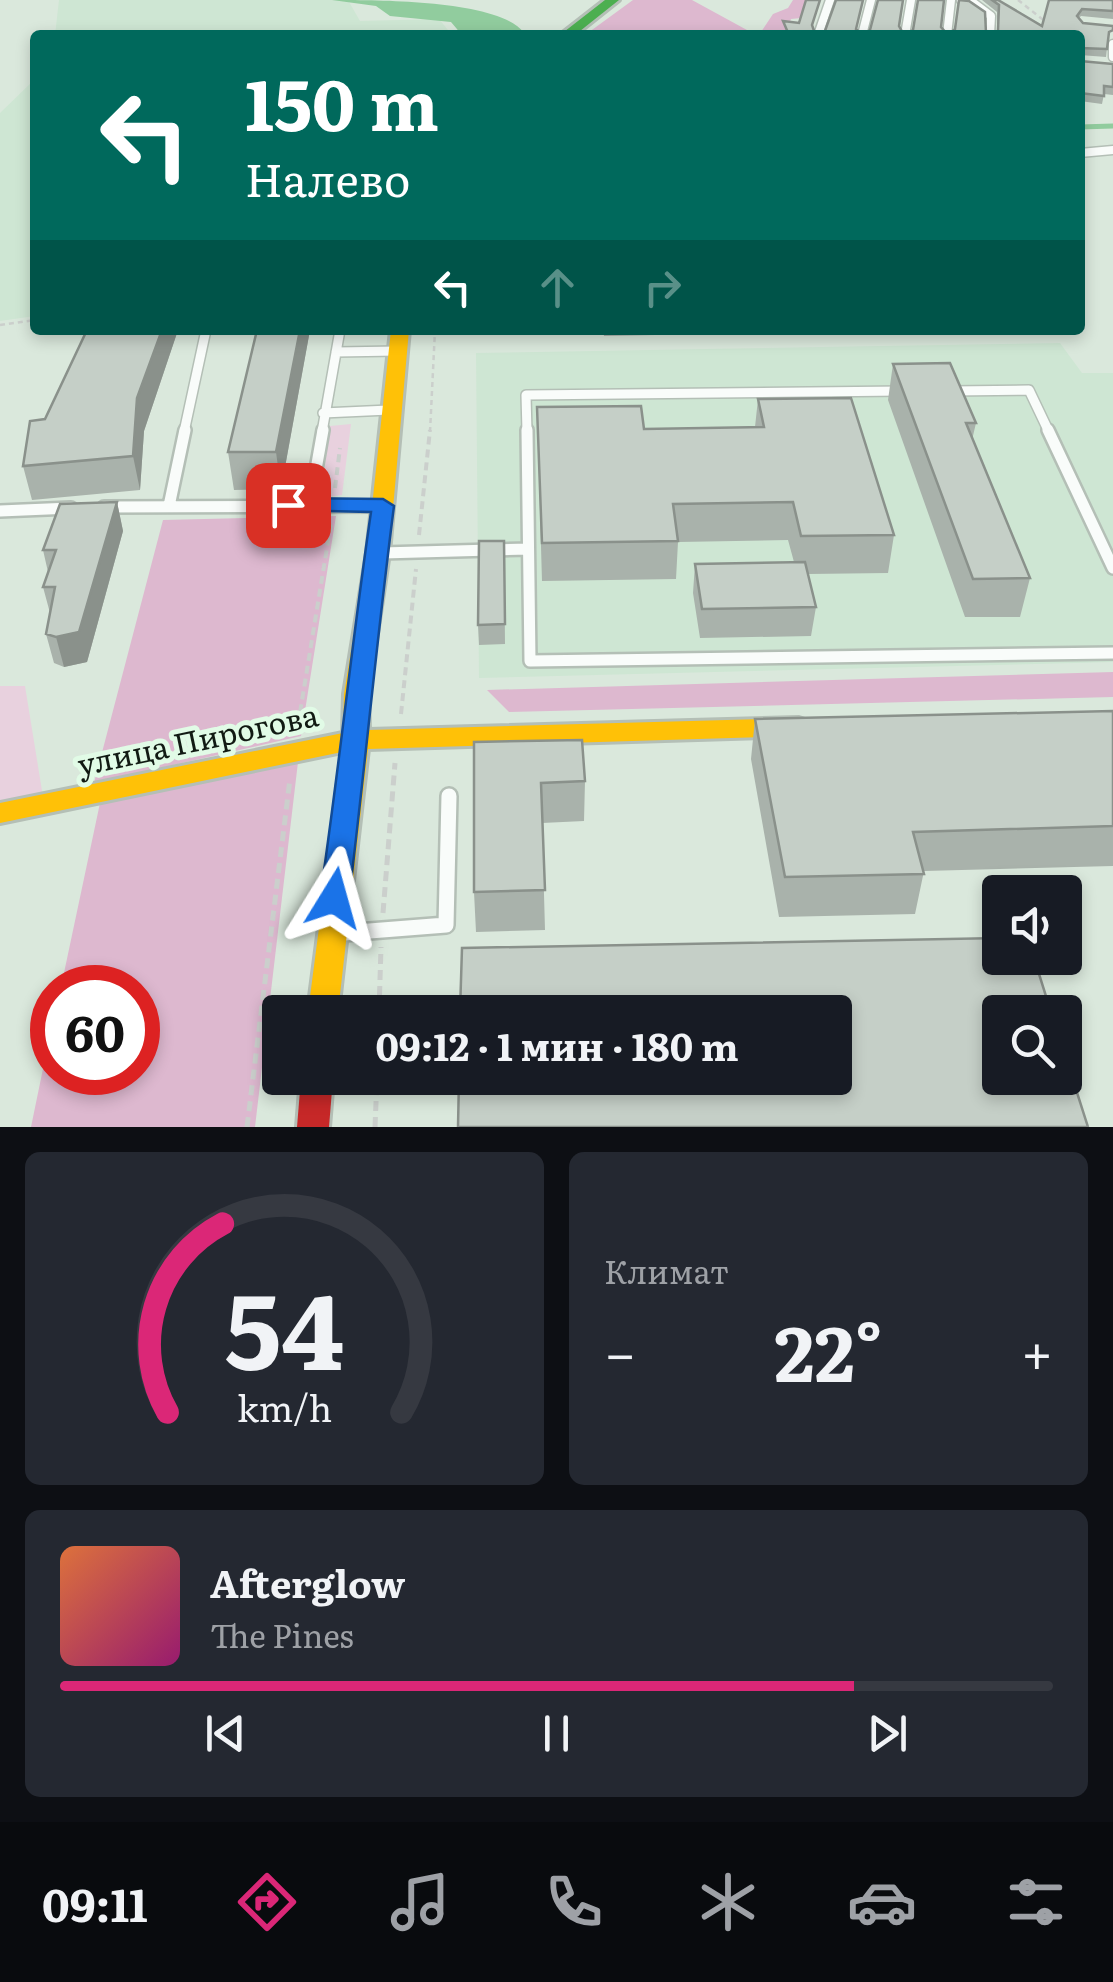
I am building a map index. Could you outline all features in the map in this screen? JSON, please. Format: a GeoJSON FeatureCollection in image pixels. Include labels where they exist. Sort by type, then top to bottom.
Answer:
{"type":"FeatureCollection","features":[{"type":"Feature","properties":{"kind":"main road"},"geometry":{"type":"LineString","coordinates":[[572,30],[601,3]]}},
{"type":"Feature","properties":{"kind":"main road"},"geometry":{"type":"LineString","coordinates":[[325,995],[356,740],[356,694],[378,553],[399,340]]}},
{"type":"Feature","properties":{"kind":"main road","name":"улица Пирогова"},"geometry":{"type":"LineString","coordinates":[[0,813],[356,740],[820,726]]}},
{"type":"Feature","properties":{"kind":"main road"},"geometry":{"type":"LineString","coordinates":[[312,1127],[315,1095]]}},
{"type":"Feature","properties":{"kind":"lane"},"geometry":{"type":"LineString","coordinates":[[820,30],[830,0]]}},
{"type":"Feature","properties":{"kind":"lane"},"geometry":{"type":"LineString","coordinates":[[863,30],[871,0]]}},
{"type":"Feature","properties":{"kind":"lane"},"geometry":{"type":"LineString","coordinates":[[907,30],[912,0]]}},
{"type":"Feature","properties":{"kind":"lane"},"geometry":{"type":"LineString","coordinates":[[948,30],[951,0]]}},
{"type":"Feature","properties":{"kind":"lane"},"geometry":{"type":"LineString","coordinates":[[961,0],[972,1],[991,16],[990,30]]}},
{"type":"Feature","properties":{"kind":"lane"},"geometry":{"type":"LineString","coordinates":[[1112,62],[1113,44]]}},
{"type":"Feature","properties":{"kind":"lane"},"geometry":{"type":"LineString","coordinates":[[1085,152],[1113,150]]}},
{"type":"Feature","properties":{"kind":"lane"},"geometry":{"type":"LineString","coordinates":[[168,506],[205,335]]}},
{"type":"Feature","properties":{"kind":"lane"},"geometry":{"type":"LineString","coordinates":[[315,475],[339,335]]}},
{"type":"Feature","properties":{"kind":"lane"},"geometry":{"type":"LineString","coordinates":[[336,352],[399,340]]}},
{"type":"Feature","properties":{"kind":"lane"},"geometry":{"type":"LineString","coordinates":[[932,391],[1029,390],[1113,568]]}},
{"type":"Feature","properties":{"kind":"lane"},"geometry":{"type":"LineString","coordinates":[[913,391],[526,396],[530,661],[1113,654]]}},
{"type":"Feature","properties":{"kind":"lane"},"geometry":{"type":"LineString","coordinates":[[324,413],[392,410]]}},
{"type":"Feature","properties":{"kind":"lane"},"geometry":{"type":"LineString","coordinates":[[97,507],[383,506]]}},
{"type":"Feature","properties":{"kind":"lane"},"geometry":{"type":"LineString","coordinates":[[0,512],[78,508]]}},
{"type":"Feature","properties":{"kind":"lane"},"geometry":{"type":"LineString","coordinates":[[378,553],[528,550]]}},
{"type":"Feature","properties":{"kind":"lane"},"geometry":{"type":"LineString","coordinates":[[330,934],[446,925],[448,796]]}},
{"type":"Feature","properties":{"kind":"path"},"geometry":{"type":"LineString","coordinates":[[1018,0],[1047,22]]}},
{"type":"Feature","properties":{"kind":"path"},"geometry":{"type":"LineString","coordinates":[[0,325],[30,321]]}},
{"type":"Feature","properties":{"kind":"path"},"geometry":{"type":"LineString","coordinates":[[380,995],[385,851],[404,740],[433,400],[435,335]]}},
{"type":"Feature","properties":{"kind":"path"},"geometry":{"type":"LineString","coordinates":[[375,1127],[376,1095]]}},
{"type":"Feature","properties":{"kind":"shaded area"},"geometry":{"type":"Polygon","coordinates":[[[59,0],[348,0],[360,21],[439,19],[448,30],[56,30],[59,0]]]}},
{"type":"Feature","properties":{"kind":"shaded area"},"geometry":{"type":"Polygon","coordinates":[[[332,0],[466,8],[511,22],[520,30],[458,30],[451,22],[390,16],[376,6],[332,0]]]}},
{"type":"Feature","properties":{"kind":"shaded area"},"geometry":{"type":"Polygon","coordinates":[[[633,0],[692,0],[747,30],[592,30],[633,0]]]}},
{"type":"Feature","properties":{"kind":"shaded area"},"geometry":{"type":"Polygon","coordinates":[[[793,0],[808,0],[802,18],[791,19],[787,30],[762,30],[773,14],[788,8],[793,0]]]}},
{"type":"Feature","properties":{"kind":"shaded area"},"geometry":{"type":"Polygon","coordinates":[[[30,84],[30,317],[0,321],[0,113],[30,84]]]}},
{"type":"Feature","properties":{"kind":"shaded area"},"geometry":{"type":"Polygon","coordinates":[[[1060,343],[1082,373],[1113,373],[1113,662],[479,678],[476,353],[1060,343]]]}},
{"type":"Feature","properties":{"kind":"shaded area"},"geometry":{"type":"Polygon","coordinates":[[[351,424],[342,495],[321,498],[330,426],[351,424]]]}},
{"type":"Feature","properties":{"kind":"shaded area"},"geometry":{"type":"Polygon","coordinates":[[[336,516],[301,736],[94,783],[163,520],[336,516]]]}},
{"type":"Feature","properties":{"kind":"shaded area"},"geometry":{"type":"Polygon","coordinates":[[[1113,672],[1113,697],[509,712],[487,690],[1113,672]]]}},
{"type":"Feature","properties":{"kind":"shaded area"},"geometry":{"type":"Polygon","coordinates":[[[0,686],[25,686],[44,803],[0,813],[0,686]]]}},
{"type":"Feature","properties":{"kind":"shaded area"},"geometry":{"type":"Polygon","coordinates":[[[298,762],[271,995],[262,995],[262,1068],[255,1127],[31,1127],[38,1095],[160,1095],[160,965],[66,965],[100,803],[298,762]]]}},
{"type":"Feature","properties":{"kind":"building"},"geometry":{"type":"Polygon","coordinates":[[[806,0],[820,0],[814,30],[787,30],[783,21],[799,23],[806,0]]]}},
{"type":"Feature","properties":{"kind":"building"},"geometry":{"type":"Polygon","coordinates":[[[836,0],[863,0],[856,29],[825,30],[836,0]]]}},
{"type":"Feature","properties":{"kind":"building"},"geometry":{"type":"Polygon","coordinates":[[[878,0],[903,0],[901,30],[870,30],[878,0]]]}},
{"type":"Feature","properties":{"kind":"building"},"geometry":{"type":"Polygon","coordinates":[[[918,0],[944,0],[944,30],[913,30],[918,0]]]}},
{"type":"Feature","properties":{"kind":"building"},"geometry":{"type":"Polygon","coordinates":[[[959,0],[969,1],[985,12],[986,30],[955,29],[959,0]]]}},
{"type":"Feature","properties":{"kind":"building"},"geometry":{"type":"Polygon","coordinates":[[[992,0],[1042,26],[1049,0],[1113,0],[1113,11],[1082,9],[1077,16],[1083,23],[1113,26],[1107,49],[1085,48],[1085,30],[998,30],[999,5],[992,0]]]}},
{"type":"Feature","properties":{"kind":"building"},"geometry":{"type":"Polygon","coordinates":[[[1085,61],[1113,64],[1113,87],[1104,86],[1104,96],[1085,94],[1085,61]]]}},
{"type":"Feature","properties":{"kind":"building"},"geometry":{"type":"Polygon","coordinates":[[[85,335],[160,335],[137,398],[133,456],[23,466],[30,421],[45,419],[85,335]]]}},
{"type":"Feature","properties":{"kind":"building"},"geometry":{"type":"Polygon","coordinates":[[[256,335],[299,335],[276,452],[228,452],[256,335]]]}},
{"type":"Feature","properties":{"kind":"building"},"geometry":{"type":"Polygon","coordinates":[[[950,363],[976,423],[966,423],[1030,578],[973,579],[893,364],[950,363]]]}},
{"type":"Feature","properties":{"kind":"building"},"geometry":{"type":"Polygon","coordinates":[[[851,398],[894,535],[801,536],[793,502],[673,504],[678,541],[542,543],[537,407],[641,406],[644,429],[764,427],[758,399],[851,398]]]}},
{"type":"Feature","properties":{"kind":"building"},"geometry":{"type":"Polygon","coordinates":[[[117,502],[79,632],[56,637],[46,634],[55,587],[43,587],[56,550],[43,550],[60,504],[117,502]]]}},
{"type":"Feature","properties":{"kind":"building"},"geometry":{"type":"Polygon","coordinates":[[[479,541],[504,541],[505,624],[478,625],[479,541]]]}},
{"type":"Feature","properties":{"kind":"building"},"geometry":{"type":"Polygon","coordinates":[[[805,562],[816,607],[702,609],[695,564],[805,562]]]}},
{"type":"Feature","properties":{"kind":"building"},"geometry":{"type":"Polygon","coordinates":[[[1113,711],[1113,826],[913,832],[924,874],[785,877],[755,719],[1113,711]]]}},
{"type":"Feature","properties":{"kind":"building"},"geometry":{"type":"Polygon","coordinates":[[[582,740],[585,781],[541,783],[545,890],[474,892],[474,742],[582,740]]]}},
{"type":"Feature","properties":{"kind":"building"},"geometry":{"type":"Polygon","coordinates":[[[982,938],[982,975],[1039,975],[1046,995],[982,995],[982,1095],[1078,1095],[1088,1127],[458,1127],[459,1095],[852,1095],[852,995],[461,995],[462,948],[982,938]]]}},
{"type":"Feature","properties":{"kind":"waterway"},"geometry":{"type":"LineString","coordinates":[[1085,127],[1113,126]]}},
{"type":"Feature","properties":{"kind":"traffic: fast"},"geometry":{"type":"LineString","coordinates":[[574,30],[613,0]]}},
{"type":"Feature","properties":{"kind":"traffic: slow"},"geometry":{"type":"LineString","coordinates":[[325,995],[356,740],[356,694],[378,553],[400,335]]}},
{"type":"Feature","properties":{"kind":"traffic: slow"},"geometry":{"type":"LineString","coordinates":[[0,813],[356,740],[799,727]]}},
{"type":"Feature","properties":{"kind":"traffic: jam"},"geometry":{"type":"LineString","coordinates":[[313,1127],[316,1095]]}},
{"type":"Feature","properties":{"kind":"route"},"geometry":{"type":"LineString","coordinates":[[288,505],[383,506],[356,694],[356,740],[334,898]]}}]}
